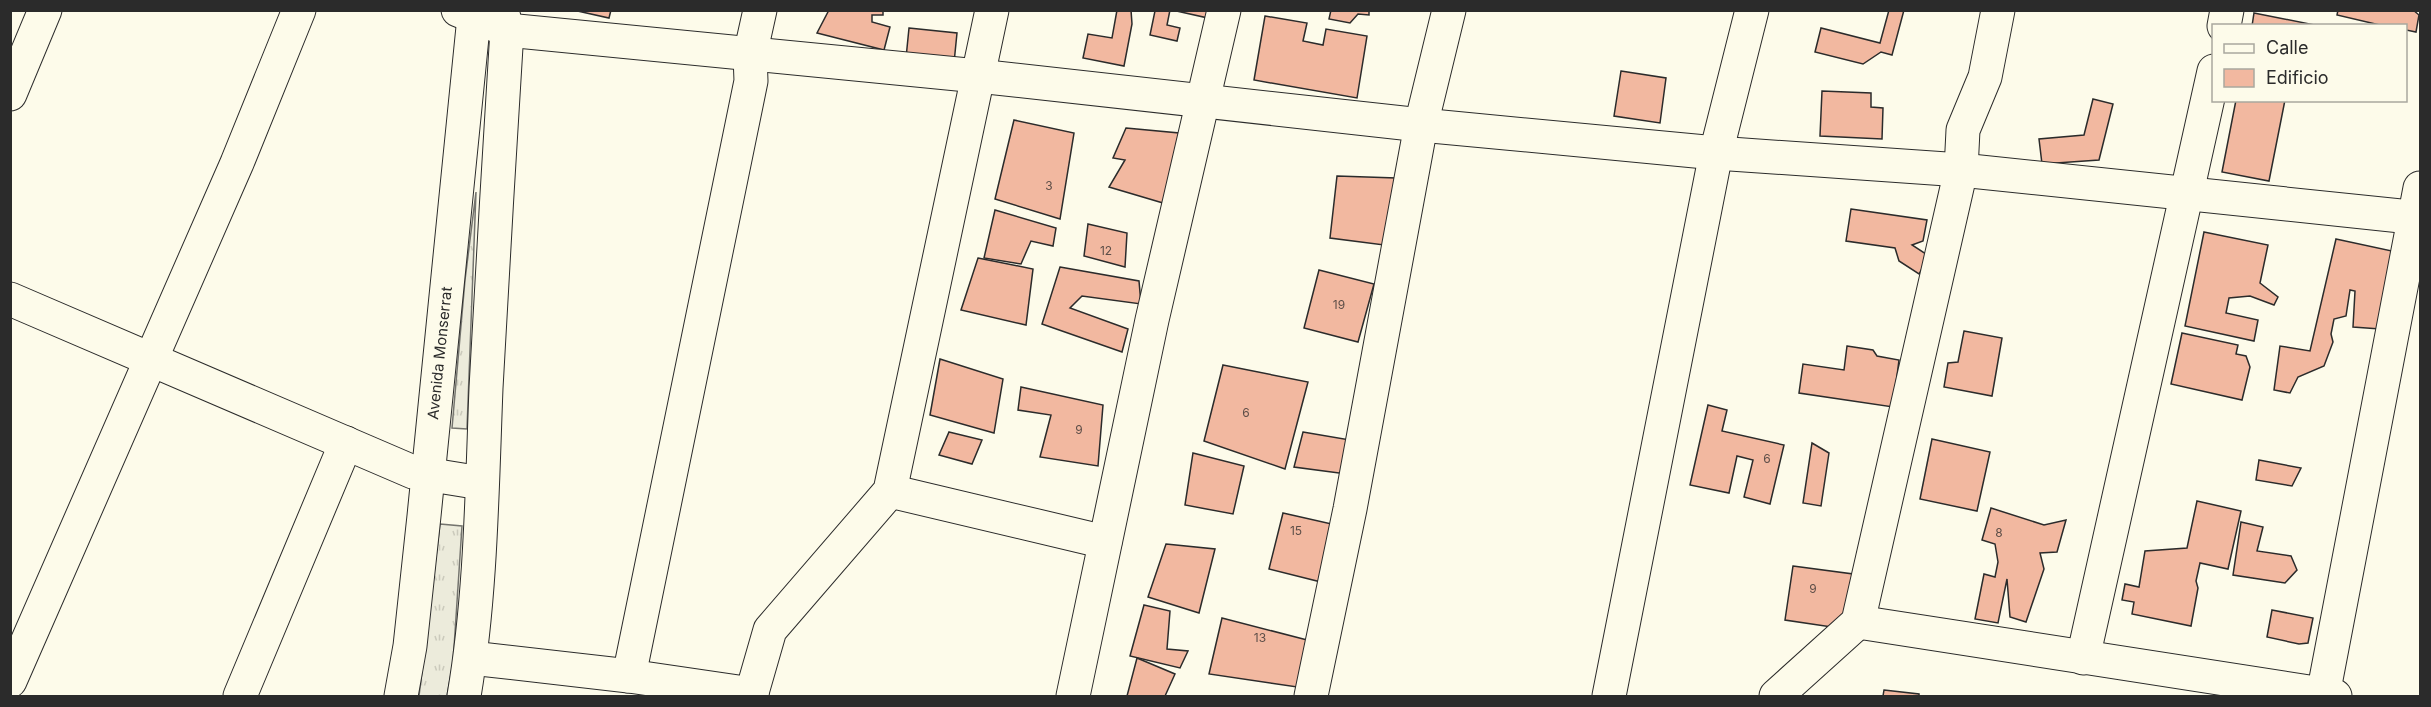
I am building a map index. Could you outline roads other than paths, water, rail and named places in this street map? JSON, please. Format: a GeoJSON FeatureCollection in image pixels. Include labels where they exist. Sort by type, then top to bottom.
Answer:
{"type":"FeatureCollection","features":[{"type":"Feature","properties":{"kind":"street"},"geometry":{"type":"LineString","coordinates":[[10,94],[18,55],[45,10]]}},
{"type":"Feature","properties":{"kind":"street"},"geometry":{"type":"LineString","coordinates":[[10,681],[237,163],[299,10]]}},
{"type":"Feature","properties":{"kind":"street"},"geometry":{"type":"LineString","coordinates":[[629,676],[751,81],[750,55],[760,10]]}},
{"type":"Feature","properties":{"kind":"street"},"geometry":{"type":"LineString","coordinates":[[471,658],[629,676],[752,695],[770,630],[890,491],[992,10]]}},
{"type":"Feature","properties":{"kind":"street"},"geometry":{"type":"LineString","coordinates":[[1073,696],[1202,101],[1224,10]]}},
{"type":"Feature","properties":{"kind":"street"},"geometry":{"type":"LineString","coordinates":[[1311,696],[1350,509],[1421,125],[1449,10]]}},
{"type":"Feature","properties":{"kind":"street"},"geometry":{"type":"LineString","coordinates":[[1609,696],[1716,153],[1752,10]]}},
{"type":"Feature","properties":{"kind":"street"},"geometry":{"type":"LineString","coordinates":[[1776,696],[1858,622],[1961,170],[1962,130],[1985,77],[1998,10]]}},
{"type":"Feature","properties":{"kind":"street"},"geometry":{"type":"LineString","coordinates":[[464,696],[471,658],[494,227],[484,16],[750,55],[978,76],[1421,125],[1716,153],[1961,170],[2186,194],[2418,208],[2329,696],[1858,622]]}},
{"type":"Feature","properties":{"kind":"street","name":"Avenida Monserrat"},"geometry":{"type":"LineString","coordinates":[[401,696],[410,646],[428,476],[484,16]]}},
{"type":"Feature","properties":{"kind":"street"},"geometry":{"type":"LineString","coordinates":[[2083,658],[2212,80]]}},
{"type":"Feature","properties":{"kind":"street"},"geometry":{"type":"LineString","coordinates":[[10,299],[413,472],[481,483]]}},
{"type":"Feature","properties":{"kind":"street"},"geometry":{"type":"LineString","coordinates":[[240,696],[346,443]]}},
{"type":"Feature","properties":{"kind":"street"},"geometry":{"type":"LineString","coordinates":[[890,491],[1105,542]]}}]}
